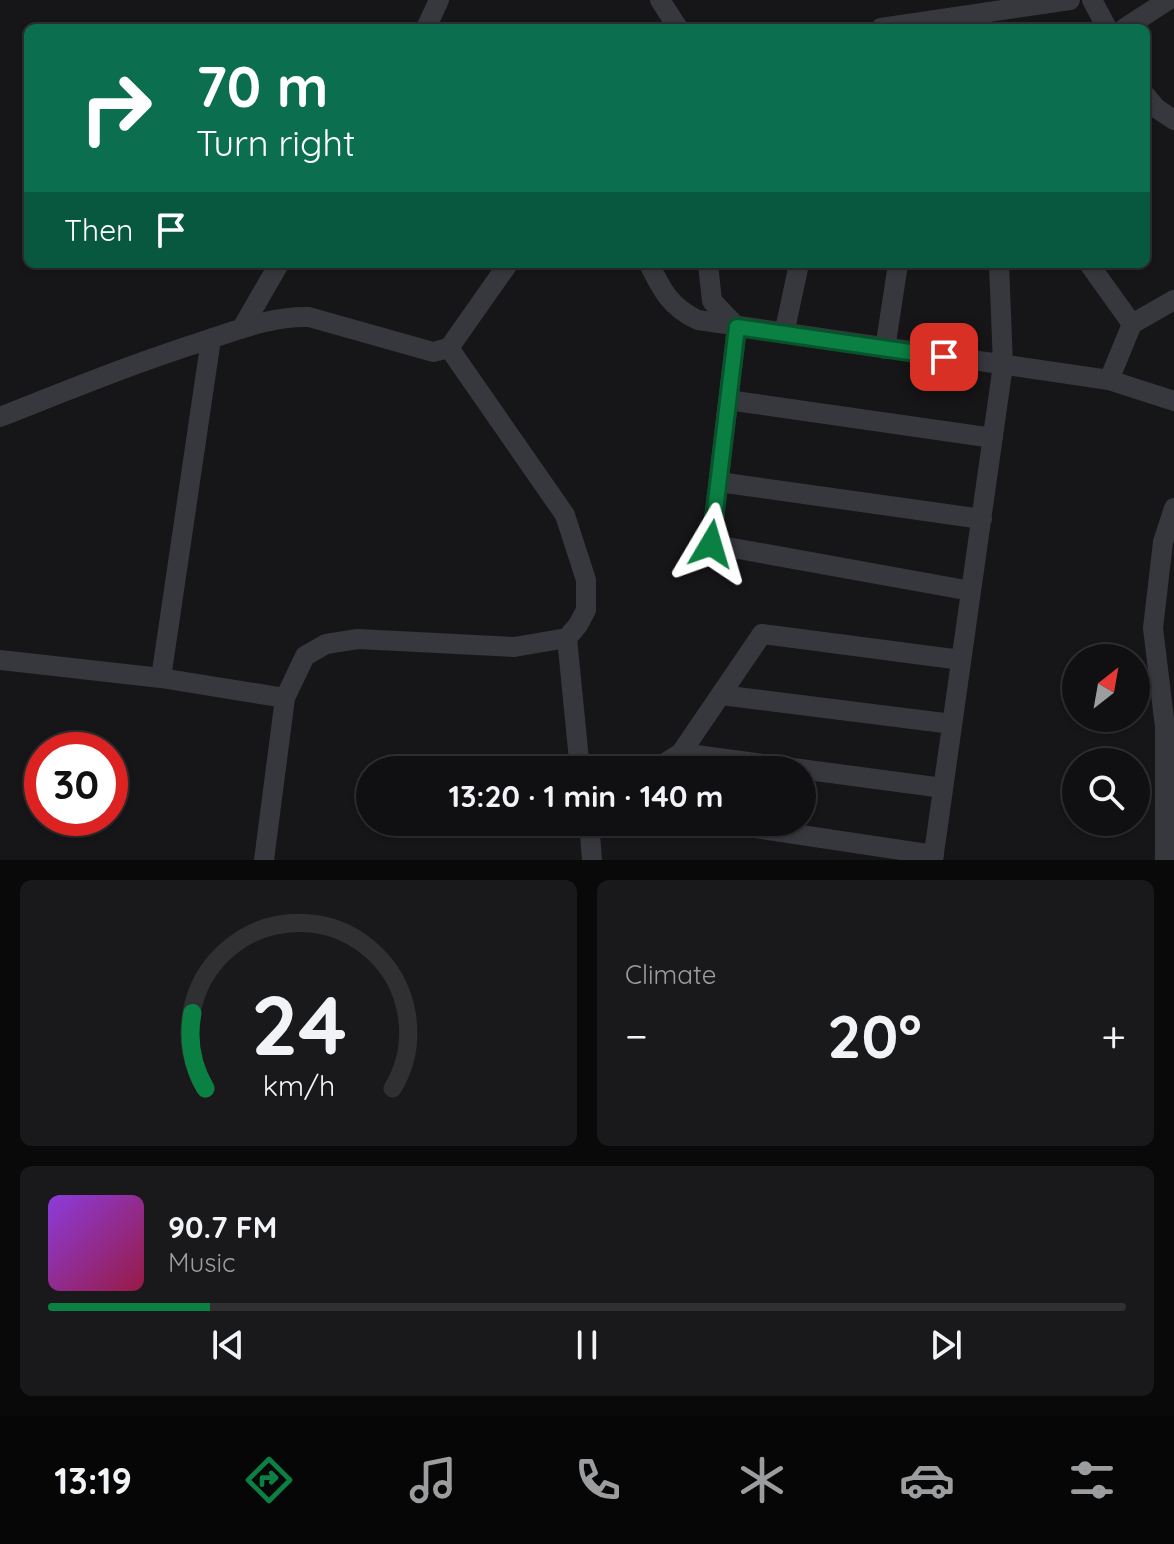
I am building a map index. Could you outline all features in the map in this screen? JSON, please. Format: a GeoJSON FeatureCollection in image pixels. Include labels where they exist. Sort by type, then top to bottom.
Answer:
{"type":"FeatureCollection","features":[{"type":"Feature","properties":{"kind":"street"},"geometry":{"type":"LineString","coordinates":[[428,24],[439,0]]}},
{"type":"Feature","properties":{"kind":"street"},"geometry":{"type":"LineString","coordinates":[[660,0],[675,24]]}},
{"type":"Feature","properties":{"kind":"street"},"geometry":{"type":"LineString","coordinates":[[908,24],[1070,0]]}},
{"type":"Feature","properties":{"kind":"street"},"geometry":{"type":"LineString","coordinates":[[1092,0],[1105,24]]}},
{"type":"Feature","properties":{"kind":"street"},"geometry":{"type":"LineString","coordinates":[[1131,24],[1168,0]]}},
{"type":"Feature","properties":{"kind":"street"},"geometry":{"type":"LineString","coordinates":[[1150,101],[1174,120]]}},
{"type":"Feature","properties":{"kind":"street"},"geometry":{"type":"LineString","coordinates":[[242,328],[277,268]]}},
{"type":"Feature","properties":{"kind":"street"},"geometry":{"type":"LineString","coordinates":[[0,417],[143,360],[242,328],[293,317],[309,317],[433,352],[449,348],[505,268]]}},
{"type":"Feature","properties":{"kind":"street"},"geometry":{"type":"LineString","coordinates":[[652,268],[679,311],[698,320],[1109,380],[1174,401]]}},
{"type":"Feature","properties":{"kind":"street"},"geometry":{"type":"LineString","coordinates":[[708,268],[712,301],[737,327]]}},
{"type":"Feature","properties":{"kind":"street"},"geometry":{"type":"LineString","coordinates":[[784,334],[798,268]]}},
{"type":"Feature","properties":{"kind":"street"},"geometry":{"type":"LineString","coordinates":[[885,349],[897,268]]}},
{"type":"Feature","properties":{"kind":"street"},"geometry":{"type":"LineString","coordinates":[[800,836],[933,858],[1003,365],[999,268]]}},
{"type":"Feature","properties":{"kind":"street"},"geometry":{"type":"LineString","coordinates":[[1092,268],[1132,324]]}},
{"type":"Feature","properties":{"kind":"street"},"geometry":{"type":"LineString","coordinates":[[1109,380],[1132,324],[1174,300]]}},
{"type":"Feature","properties":{"kind":"street"},"geometry":{"type":"LineString","coordinates":[[737,327],[711,544],[971,591]]}},
{"type":"Feature","properties":{"kind":"street"},"geometry":{"type":"LineString","coordinates":[[161,678],[211,339]]}},
{"type":"Feature","properties":{"kind":"street"},"geometry":{"type":"LineString","coordinates":[[264,860],[285,698],[305,656],[326,644],[358,639],[514,647],[567,638],[586,610],[586,580],[565,515],[449,348]]}},
{"type":"Feature","properties":{"kind":"street"},"geometry":{"type":"LineString","coordinates":[[728,400],[993,438]]}},
{"type":"Feature","properties":{"kind":"street"},"geometry":{"type":"LineString","coordinates":[[719,482],[982,519]]}},
{"type":"Feature","properties":{"kind":"street"},"geometry":{"type":"LineString","coordinates":[[1165,860],[1170,726],[1153,628],[1163,542],[1174,508]]}},
{"type":"Feature","properties":{"kind":"street"},"geometry":{"type":"LineString","coordinates":[[676,756],[762,634],[961,660]]}},
{"type":"Feature","properties":{"kind":"street"},"geometry":{"type":"LineString","coordinates":[[567,638],[579,756]]}},
{"type":"Feature","properties":{"kind":"street"},"geometry":{"type":"LineString","coordinates":[[0,660],[161,678],[285,698]]}},
{"type":"Feature","properties":{"kind":"street"},"geometry":{"type":"LineString","coordinates":[[721,695],[952,724]]}},
{"type":"Feature","properties":{"kind":"street"},"geometry":{"type":"LineString","coordinates":[[681,753],[943,788]]}},
{"type":"Feature","properties":{"kind":"street"},"geometry":{"type":"LineString","coordinates":[[590,836],[592,860]]}},
{"type":"Feature","properties":{"kind":"route"},"geometry":{"type":"LineString","coordinates":[[711,544],[737,327],[944,357]]}}]}
